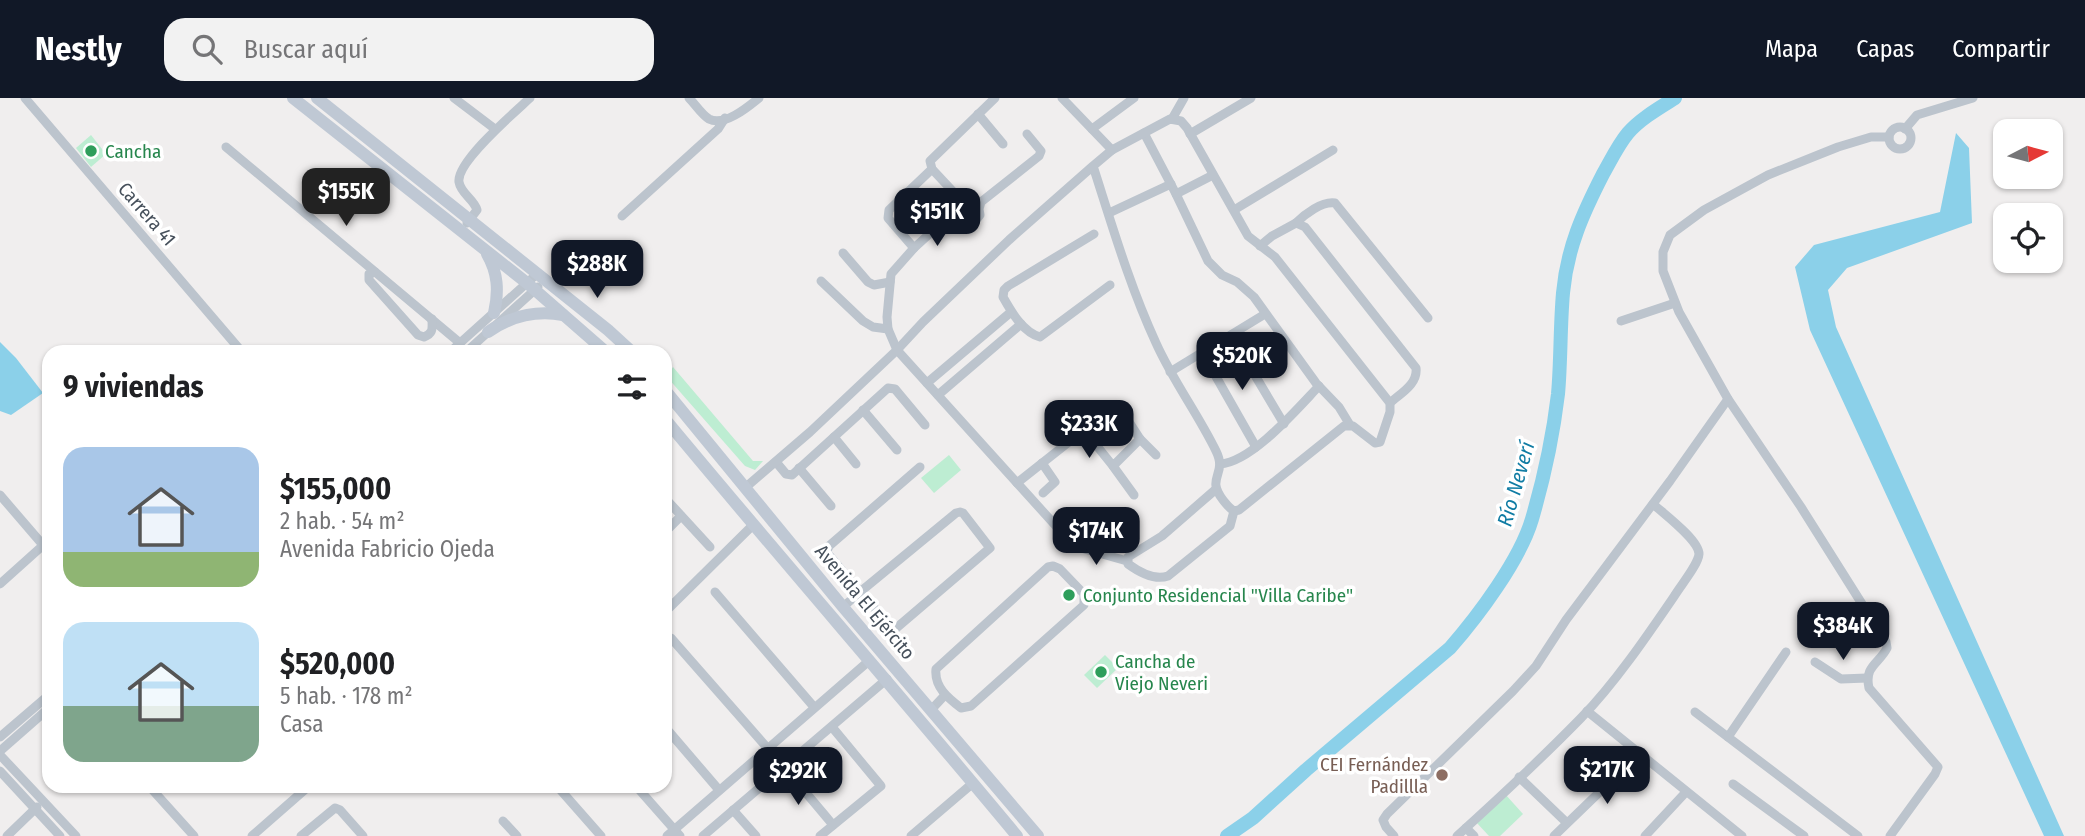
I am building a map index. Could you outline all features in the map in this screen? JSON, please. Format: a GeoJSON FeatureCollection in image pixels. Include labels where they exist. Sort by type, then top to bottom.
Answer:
{"type":"FeatureCollection","features":[{"type":"Feature","properties":{"kind":"street","name":"Carrera 41"},"geometry":{"type":"LineString","coordinates":[[25,98],[236,345]]}},
{"type":"Feature","properties":{"kind":"street"},"geometry":{"type":"LineString","coordinates":[[293,98],[462,231],[598,345]]}},
{"type":"Feature","properties":{"kind":"street"},"geometry":{"type":"LineString","coordinates":[[317,98],[624,345]]}},
{"type":"Feature","properties":{"kind":"street"},"geometry":{"type":"LineString","coordinates":[[454,98],[495,129]]}},
{"type":"Feature","properties":{"kind":"street"},"geometry":{"type":"LineString","coordinates":[[462,231],[477,210],[461,189],[459,176],[463,167],[495,129],[530,98]]}},
{"type":"Feature","properties":{"kind":"street"},"geometry":{"type":"LineString","coordinates":[[690,98],[708,118],[725,118],[740,113],[759,98]]}},
{"type":"Feature","properties":{"kind":"street"},"geometry":{"type":"LineString","coordinates":[[995,98],[931,157],[932,169],[960,199],[960,206],[914,248],[891,274],[887,317],[888,329],[897,350],[1074,546],[1127,561],[1135,569],[1154,578],[1164,578],[1230,526],[1234,511]]}},
{"type":"Feature","properties":{"kind":"street"},"geometry":{"type":"LineString","coordinates":[[1062,98],[1112,150]]}},
{"type":"Feature","properties":{"kind":"street"},"geometry":{"type":"LineString","coordinates":[[1092,129],[1134,98]]}},
{"type":"Feature","properties":{"kind":"street"},"geometry":{"type":"LineString","coordinates":[[1172,119],[1184,98]]}},
{"type":"Feature","properties":{"kind":"street"},"geometry":{"type":"LineString","coordinates":[[1190,134],[1251,98]]}},
{"type":"Feature","properties":{"kind":"street"},"geometry":{"type":"LineString","coordinates":[[1905,129],[1917,115],[1973,98]]}},
{"type":"Feature","properties":{"kind":"street"},"geometry":{"type":"LineString","coordinates":[[978,114],[1003,144]]}},
{"type":"Feature","properties":{"kind":"street"},"geometry":{"type":"LineString","coordinates":[[622,216],[718,130],[725,118]]}},
{"type":"Feature","properties":{"kind":"street"},"geometry":{"type":"LineString","coordinates":[[746,487],[897,350],[1009,240],[1093,166],[1112,150],[1172,119],[1181,121],[1190,134],[1248,236],[1279,263],[1390,403]]}},
{"type":"Feature","properties":{"kind":"street"},"geometry":{"type":"LineString","coordinates":[[1897,128],[1905,129],[1911,140],[1903,149],[1895,148],[1889,137],[1897,128]]}},
{"type":"Feature","properties":{"kind":"street"},"geometry":{"type":"LineString","coordinates":[[1144,133],[1208,261],[1222,275],[1249,292],[1319,386],[1339,407],[1350,425],[1374,443],[1379,443],[1389,415],[1390,403],[1414,381],[1416,368],[1305,227],[1296,223]]}},
{"type":"Feature","properties":{"kind":"street"},"geometry":{"type":"LineString","coordinates":[[956,211],[967,221],[976,220],[980,215],[981,202],[1039,156],[1041,151],[1027,134]]}},
{"type":"Feature","properties":{"kind":"street"},"geometry":{"type":"LineString","coordinates":[[1889,137],[1871,137],[1838,147],[1769,175],[1704,210],[1670,235],[1663,252],[1663,271],[1675,303],[1728,399],[1801,507],[1886,642],[1887,648],[1871,668],[1867,678],[1870,688],[1938,767],[1890,836]]}},
{"type":"Feature","properties":{"kind":"street"},"geometry":{"type":"LineString","coordinates":[[226,147],[460,343],[494,313],[531,287]]}},
{"type":"Feature","properties":{"kind":"street"},"geometry":{"type":"LineString","coordinates":[[1234,210],[1333,150]]}},
{"type":"Feature","properties":{"kind":"street"},"geometry":{"type":"LineString","coordinates":[[1093,166],[1124,263],[1148,325],[1170,372],[1215,449],[1220,464],[1215,490],[1162,536],[1128,557],[1127,561]]}},
{"type":"Feature","properties":{"kind":"street"},"geometry":{"type":"LineString","coordinates":[[914,248],[888,218],[889,210],[932,169]]}},
{"type":"Feature","properties":{"kind":"street"},"geometry":{"type":"LineString","coordinates":[[1176,194],[1213,175]]}},
{"type":"Feature","properties":{"kind":"street"},"geometry":{"type":"LineString","coordinates":[[1109,213],[1171,184]]}},
{"type":"Feature","properties":{"kind":"street"},"geometry":{"type":"LineString","coordinates":[[904,196],[935,230]]}},
{"type":"Feature","properties":{"kind":"street"},"geometry":{"type":"LineString","coordinates":[[1260,246],[1310,212],[1327,203],[1335,203],[1428,318]]}},
{"type":"Feature","properties":{"kind":"street"},"geometry":{"type":"LineString","coordinates":[[1094,234],[1008,286],[1003,297],[1021,324],[1036,337],[1040,337],[1110,285]]}},
{"type":"Feature","properties":{"kind":"street"},"geometry":{"type":"LineString","coordinates":[[485,250],[496,274],[497,300],[494,313]]}},
{"type":"Feature","properties":{"kind":"street"},"geometry":{"type":"LineString","coordinates":[[843,253],[868,282],[874,285],[890,282]]}},
{"type":"Feature","properties":{"kind":"street"},"geometry":{"type":"LineString","coordinates":[[375,272],[369,274],[369,280],[418,335],[424,337],[430,334],[432,319]]}},
{"type":"Feature","properties":{"kind":"street"},"geometry":{"type":"LineString","coordinates":[[474,345],[542,277]]}},
{"type":"Feature","properties":{"kind":"street"},"geometry":{"type":"LineString","coordinates":[[821,281],[863,321],[873,327],[888,329]]}},
{"type":"Feature","properties":{"kind":"street"},"geometry":{"type":"LineString","coordinates":[[551,304],[552,294],[563,294]]}},
{"type":"Feature","properties":{"kind":"street"},"geometry":{"type":"LineString","coordinates":[[1621,321],[1675,303]]}},
{"type":"Feature","properties":{"kind":"street"},"geometry":{"type":"LineString","coordinates":[[927,383],[1011,312]]}},
{"type":"Feature","properties":{"kind":"street"},"geometry":{"type":"LineString","coordinates":[[1170,372],[1265,314]]}},
{"type":"Feature","properties":{"kind":"street"},"geometry":{"type":"LineString","coordinates":[[488,332],[511,318],[524,315],[564,315]]}},
{"type":"Feature","properties":{"kind":"street"},"geometry":{"type":"LineString","coordinates":[[938,395],[1021,324]]}},
{"type":"Feature","properties":{"kind":"street"},"geometry":{"type":"LineString","coordinates":[[1231,334],[1284,424]]}},
{"type":"Feature","properties":{"kind":"street"},"geometry":{"type":"LineString","coordinates":[[1202,352],[1256,447]]}},
{"type":"Feature","properties":{"kind":"street"},"geometry":{"type":"LineString","coordinates":[[1220,464],[1234,461],[1256,447],[1284,424],[1319,386]]}},
{"type":"Feature","properties":{"kind":"street"},"geometry":{"type":"LineString","coordinates":[[776,462],[789,475],[892,387],[925,425]]}},
{"type":"Feature","properties":{"kind":"street","name":"Avenida El Ejército"},"geometry":{"type":"LineString","coordinates":[[672,398],[843,607],[1038,836]]}},
{"type":"Feature","properties":{"kind":"street"},"geometry":{"type":"LineString","coordinates":[[1394,836],[1383,820],[1387,814],[1536,666],[1566,620],[1728,399]]}},
{"type":"Feature","properties":{"kind":"street"},"geometry":{"type":"LineString","coordinates":[[1118,405],[1140,439],[1156,455]]}},
{"type":"Feature","properties":{"kind":"street"},"geometry":{"type":"LineString","coordinates":[[863,410],[897,450]]}},
{"type":"Feature","properties":{"kind":"street"},"geometry":{"type":"LineString","coordinates":[[1215,490],[1230,509],[1239,510],[1336,432],[1350,425]]}},
{"type":"Feature","properties":{"kind":"street","name":"Avenida El Ejército"},"geometry":{"type":"LineString","coordinates":[[672,427],[1017,836]]}},
{"type":"Feature","properties":{"kind":"street"},"geometry":{"type":"LineString","coordinates":[[1017,483],[1084,430],[1133,495]]}},
{"type":"Feature","properties":{"kind":"street"},"geometry":{"type":"LineString","coordinates":[[834,437],[856,464]]}},
{"type":"Feature","properties":{"kind":"street"},"geometry":{"type":"LineString","coordinates":[[1113,466],[1140,439]]}},
{"type":"Feature","properties":{"kind":"street"},"geometry":{"type":"LineString","coordinates":[[1042,463],[1055,482],[1043,493]]}},
{"type":"Feature","properties":{"kind":"street"},"geometry":{"type":"LineString","coordinates":[[843,607],[860,593],[956,513],[964,513],[990,548],[894,630],[860,593],[827,551],[829,546],[920,467]]}},
{"type":"Feature","properties":{"kind":"street"},"geometry":{"type":"LineString","coordinates":[[799,468],[831,506]]}},
{"type":"Feature","properties":{"kind":"street"},"geometry":{"type":"LineString","coordinates":[[0,495],[42,541]]}},
{"type":"Feature","properties":{"kind":"street"},"geometry":{"type":"LineString","coordinates":[[1457,836],[1587,712],[1661,616],[1699,557],[1698,548],[1690,538],[1653,504]]}},
{"type":"Feature","properties":{"kind":"street"},"geometry":{"type":"LineString","coordinates":[[672,506],[710,547]]}},
{"type":"Feature","properties":{"kind":"street"},"geometry":{"type":"LineString","coordinates":[[672,525],[681,516]]}},
{"type":"Feature","properties":{"kind":"street"},"geometry":{"type":"LineString","coordinates":[[672,605],[753,525]]}},
{"type":"Feature","properties":{"kind":"street"},"geometry":{"type":"LineString","coordinates":[[0,584],[42,550]]}},
{"type":"Feature","properties":{"kind":"street"},"geometry":{"type":"LineString","coordinates":[[1053,566],[1060,569],[1084,594],[1084,605],[971,706],[961,708],[945,695],[936,681],[936,669],[1048,568],[1053,566]]}},
{"type":"Feature","properties":{"kind":"street"},"geometry":{"type":"LineString","coordinates":[[715,592],[814,707]]}},
{"type":"Feature","properties":{"kind":"street"},"geometry":{"type":"LineString","coordinates":[[672,639],[833,825]]}},
{"type":"Feature","properties":{"kind":"street"},"geometry":{"type":"LineString","coordinates":[[1728,737],[1786,652]]}},
{"type":"Feature","properties":{"kind":"street"},"geometry":{"type":"LineString","coordinates":[[642,793],[674,834],[719,790],[870,660]]}},
{"type":"Feature","properties":{"kind":"street"},"geometry":{"type":"LineString","coordinates":[[1815,662],[1841,679],[1867,678]]}},
{"type":"Feature","properties":{"kind":"street"},"geometry":{"type":"LineString","coordinates":[[703,836],[887,679]]}},
{"type":"Feature","properties":{"kind":"street"},"geometry":{"type":"LineString","coordinates":[[931,710],[945,695]]}},
{"type":"Feature","properties":{"kind":"street"},"geometry":{"type":"LineString","coordinates":[[0,737],[42,701]]}},
{"type":"Feature","properties":{"kind":"street"},"geometry":{"type":"LineString","coordinates":[[1587,712],[1742,836]]}},
{"type":"Feature","properties":{"kind":"street"},"geometry":{"type":"LineString","coordinates":[[1695,712],[1858,836]]}},
{"type":"Feature","properties":{"kind":"street"},"geometry":{"type":"LineString","coordinates":[[42,714],[0,753],[76,836]]}},
{"type":"Feature","properties":{"kind":"street"},"geometry":{"type":"LineString","coordinates":[[820,836],[881,786],[832,727]]}},
{"type":"Feature","properties":{"kind":"street"},"geometry":{"type":"LineString","coordinates":[[672,735],[719,790]]}},
{"type":"Feature","properties":{"kind":"street"},"geometry":{"type":"LineString","coordinates":[[1554,836],[1639,754]]}},
{"type":"Feature","properties":{"kind":"street"},"geometry":{"type":"LineString","coordinates":[[0,771],[60,836]]}},
{"type":"Feature","properties":{"kind":"street"},"geometry":{"type":"LineString","coordinates":[[1519,777],[1567,823]]}},
{"type":"Feature","properties":{"kind":"street"},"geometry":{"type":"LineString","coordinates":[[911,836],[973,783]]}},
{"type":"Feature","properties":{"kind":"street"},"geometry":{"type":"LineString","coordinates":[[1733,784],[1804,836]]}},
{"type":"Feature","properties":{"kind":"street"},"geometry":{"type":"LineString","coordinates":[[1645,836],[1686,792]]}},
{"type":"Feature","properties":{"kind":"street"},"geometry":{"type":"LineString","coordinates":[[155,793],[194,836]]}},
{"type":"Feature","properties":{"kind":"street"},"geometry":{"type":"LineString","coordinates":[[253,836],[301,793]]}},
{"type":"Feature","properties":{"kind":"street"},"geometry":{"type":"LineString","coordinates":[[563,793],[601,836]]}},
{"type":"Feature","properties":{"kind":"street"},"geometry":{"type":"LineString","coordinates":[[7,836],[44,802]]}},
{"type":"Feature","properties":{"kind":"street"},"geometry":{"type":"LineString","coordinates":[[301,836],[335,808],[340,810],[363,836]]}},
{"type":"Feature","properties":{"kind":"street"},"geometry":{"type":"LineString","coordinates":[[733,810],[756,836]]}},
{"type":"Feature","properties":{"kind":"street"},"geometry":{"type":"LineString","coordinates":[[503,821],[516,836]]}},
{"type":"Feature","properties":{"kind":"street"},"geometry":{"type":"LineString","coordinates":[[1466,828],[1474,836]]}},
{"type":"Feature","properties":{"kind":"green space","name":"Cancha"},"geometry":{"type":"Polygon","coordinates":[[[91,135],[106,154],[91,167],[76,148],[91,135]]]}},
{"type":"Feature","properties":{"kind":"green space"},"geometry":{"type":"Polygon","coordinates":[[[672,369],[753,461],[763,461],[755,470],[745,466],[672,383],[672,369]]]}},
{"type":"Feature","properties":{"kind":"green space"},"geometry":{"type":"Polygon","coordinates":[[[949,455],[961,470],[934,493],[921,478],[949,455]]]}},
{"type":"Feature","properties":{"kind":"green space","name":"Cancha de Viejo Neveri"},"geometry":{"type":"Polygon","coordinates":[[[1105,655],[1118,668],[1097,688],[1084,675],[1105,655]]]}},
{"type":"Feature","properties":{"kind":"green space"},"geometry":{"type":"Polygon","coordinates":[[[1505,794],[1523,814],[1500,836],[1489,836],[1476,822],[1505,794]]]}},
{"type":"Feature","properties":{"kind":"water"},"geometry":{"type":"Polygon","coordinates":[[[1956,133],[1969,148],[1972,223],[1847,268],[1828,290],[1836,327],[2064,836],[2044,836],[1810,330],[1795,267],[1814,245],[1940,212],[1956,133]]]}},
{"type":"Feature","properties":{"kind":"water"},"geometry":{"type":"Polygon","coordinates":[[[0,342],[16,358],[42,394],[11,415],[0,411],[0,342]]]}},
{"type":"Feature","properties":{"kind":"waterway","name":"Río Neverí"},"geometry":{"type":"LineString","coordinates":[[1227,836],[1253,818],[1450,648],[1485,604],[1508,569],[1532,519],[1548,457],[1558,394],[1565,277],[1577,231],[1603,174],[1624,138],[1644,118],[1675,98]]}},
{"type":"Feature","properties":{"kind":"place","name":"Cancha"},"geometry":{"type":"Point","coordinates":[91,151]}},
{"type":"Feature","properties":{"kind":"place","name":"Conjunto Residencial \"Villa Caribe\""},"geometry":{"type":"Point","coordinates":[1069,595]}},
{"type":"Feature","properties":{"kind":"place","name":"Cancha de Viejo Neveri"},"geometry":{"type":"Point","coordinates":[1101,672]}},
{"type":"Feature","properties":{"kind":"place","name":"CEI Fernández Padillla"},"geometry":{"type":"Point","coordinates":[1442,775]}}]}
